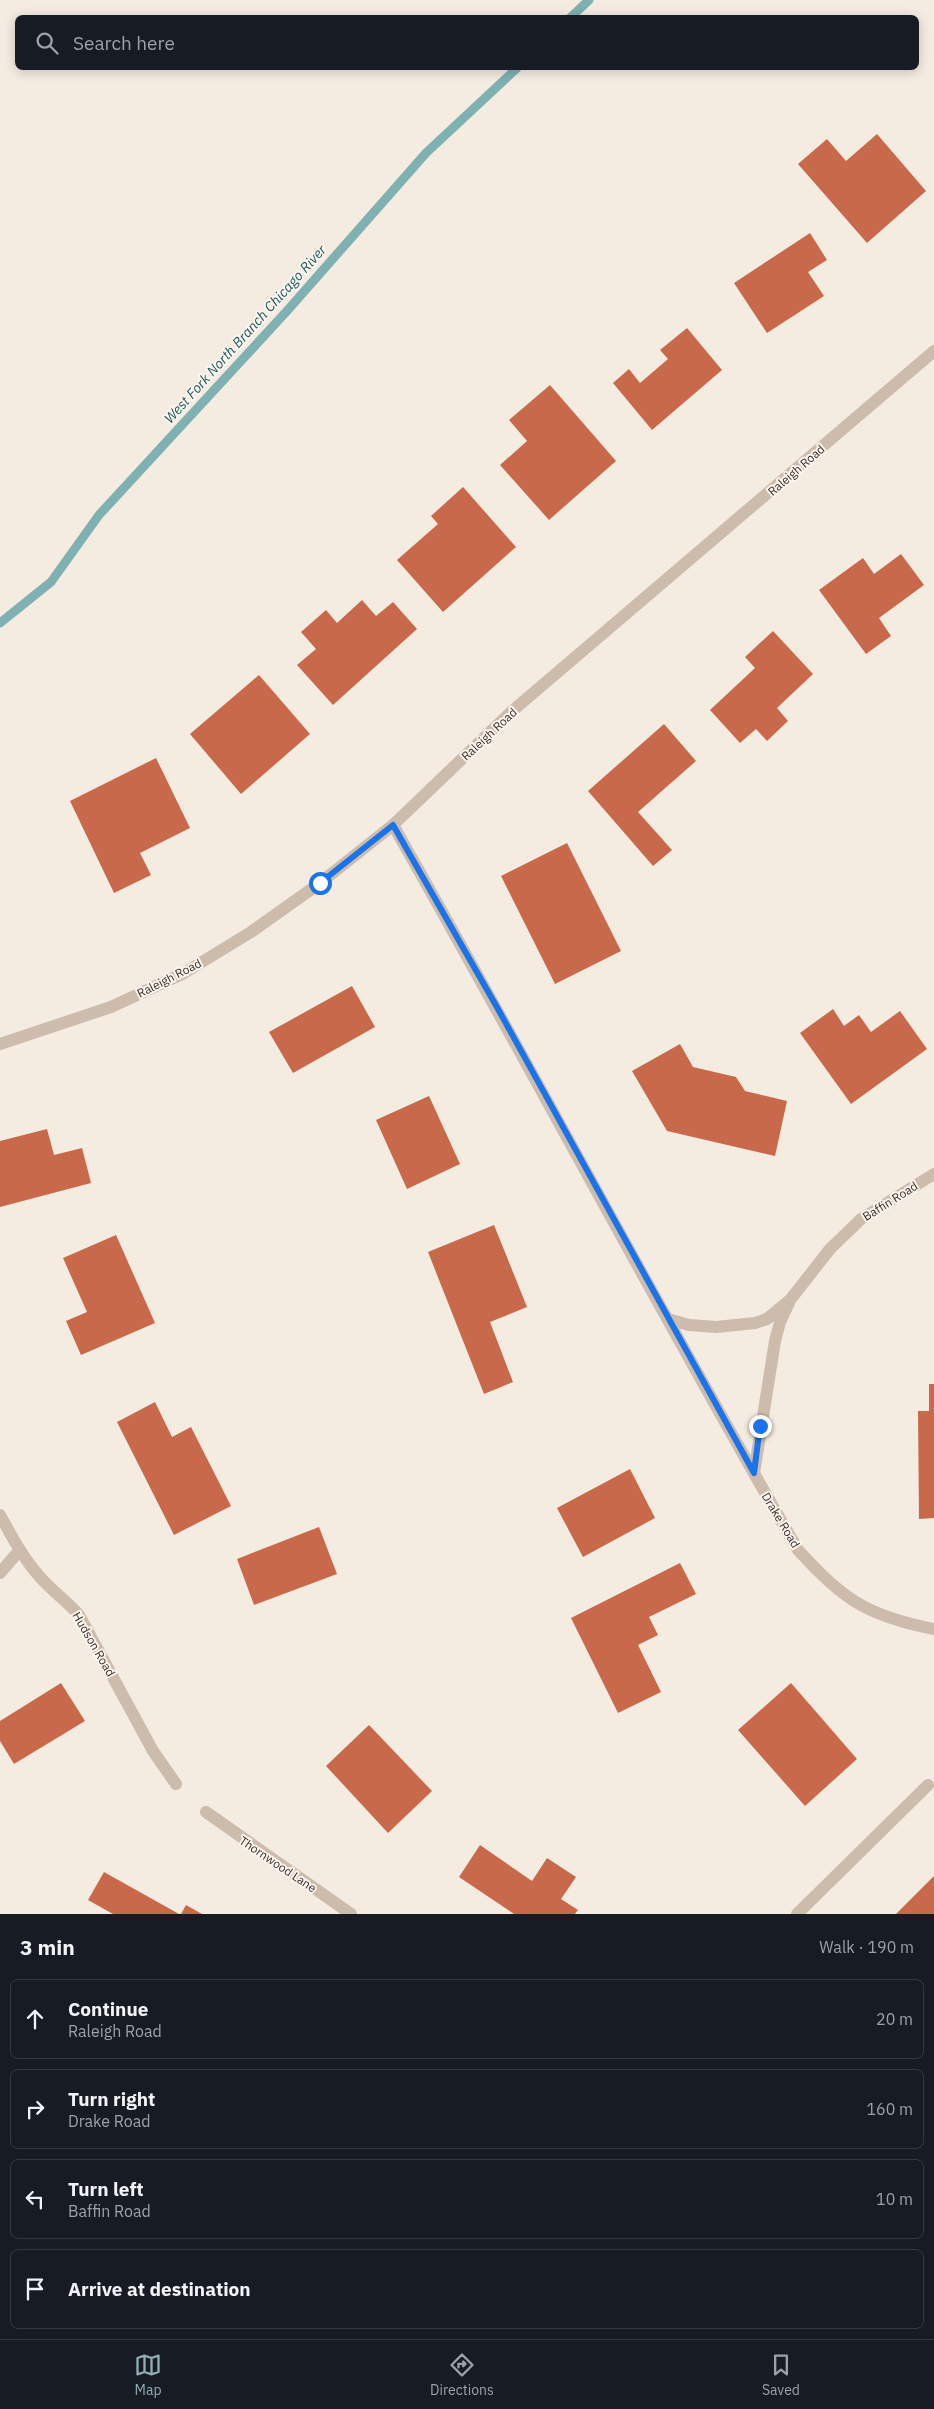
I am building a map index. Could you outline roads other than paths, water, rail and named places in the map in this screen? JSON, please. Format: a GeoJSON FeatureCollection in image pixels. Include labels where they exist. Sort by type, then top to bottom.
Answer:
{"type":"FeatureCollection","features":[{"type":"Feature","properties":{"kind":"street","name":"Raleigh Road"},"geometry":{"type":"LineString","coordinates":[[0,1044],[111,1007],[184,973],[251,932],[320,883],[393,825],[511,712],[934,351]]}},
{"type":"Feature","properties":{"kind":"street","name":"Drake Road"},"geometry":{"type":"LineString","coordinates":[[393,825],[498,1009],[668,1319],[798,1550],[827,1582],[859,1605],[896,1621],[934,1629]]}},
{"type":"Feature","properties":{"kind":"street","name":"Baffin Road"},"geometry":{"type":"LineString","coordinates":[[754,1473],[780,1322],[790,1300],[830,1248],[861,1219],[934,1174]]}},
{"type":"Feature","properties":{"kind":"street","name":"Baffin Road"},"geometry":{"type":"LineString","coordinates":[[668,1319],[689,1326],[716,1327],[754,1323],[766,1319],[790,1300]]}},
{"type":"Feature","properties":{"kind":"street","name":"Hudson Road"},"geometry":{"type":"LineString","coordinates":[[0,1514],[19,1551],[41,1578],[65,1599],[79,1615],[154,1751],[176,1784]]}},
{"type":"Feature","properties":{"kind":"street"},"geometry":{"type":"LineString","coordinates":[[0,1573],[19,1551]]}},
{"type":"Feature","properties":{"kind":"street"},"geometry":{"type":"LineString","coordinates":[[797,1914],[932,1785]]}},
{"type":"Feature","properties":{"kind":"street","name":"Thornwood Lane"},"geometry":{"type":"LineString","coordinates":[[206,1812],[351,1914]]}},
{"type":"Feature","properties":{"kind":"waterway","name":"West Fork North Branch Chicago River"},"geometry":{"type":"LineString","coordinates":[[573,15],[589,0]]}},
{"type":"Feature","properties":{"kind":"waterway","name":"West Fork North Branch Chicago River"},"geometry":{"type":"LineString","coordinates":[[0,623],[51,582],[99,515],[286,312],[426,153],[515,70]]}}]}
